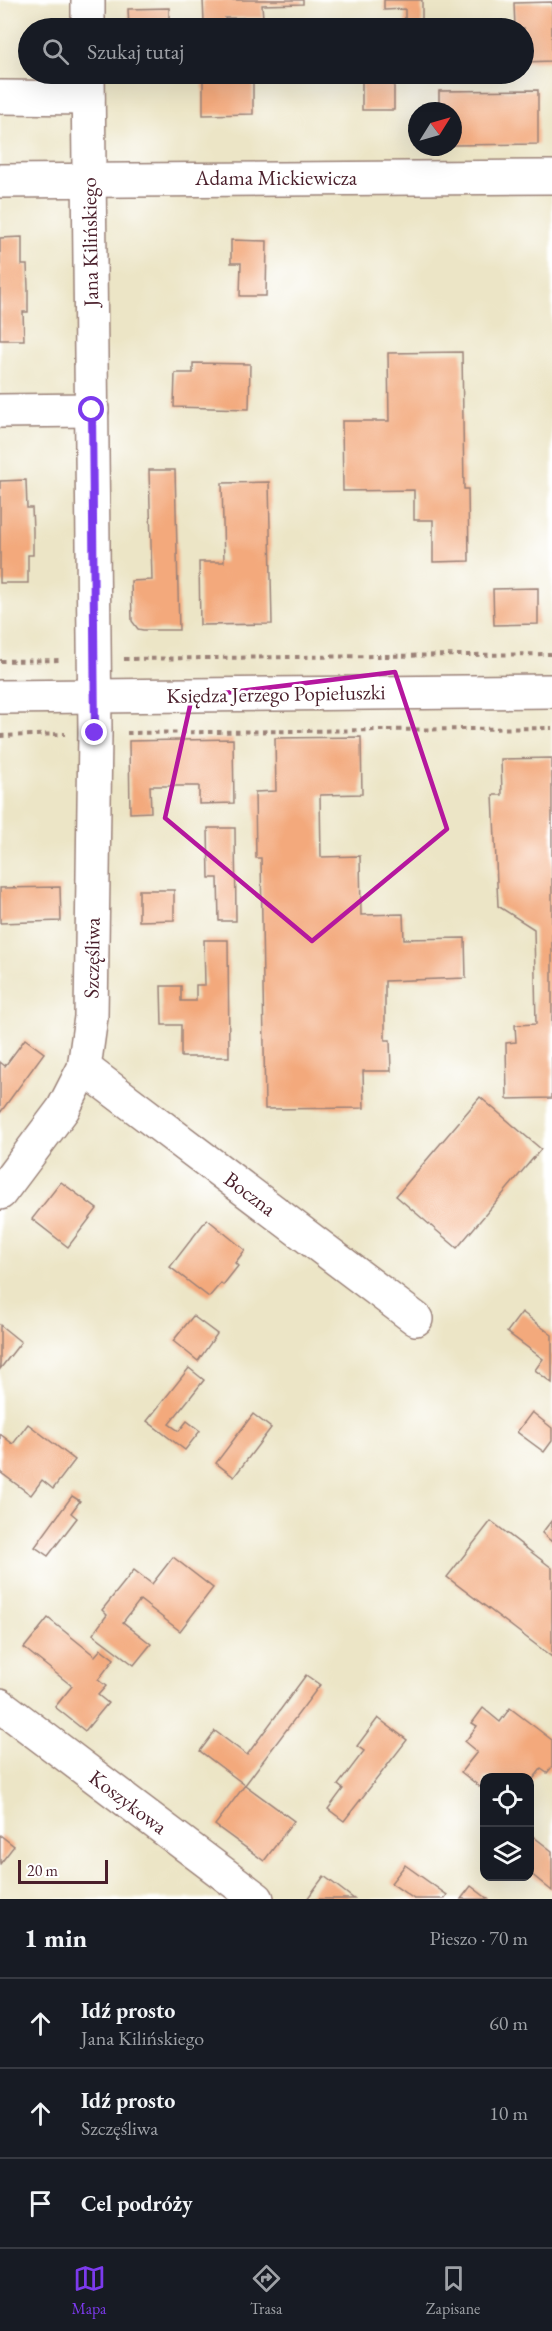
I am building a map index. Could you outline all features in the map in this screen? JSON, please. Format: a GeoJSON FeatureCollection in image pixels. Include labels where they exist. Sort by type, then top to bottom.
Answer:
{"type":"FeatureCollection","features":[{"type":"Feature","properties":{"kind":"street"},"geometry":{"type":"LineString","coordinates":[[88,0],[88,18]]}},
{"type":"Feature","properties":{"kind":"street"},"geometry":{"type":"LineString","coordinates":[[0,97],[88,86]]}},
{"type":"Feature","properties":{"kind":"street","name":"Jana Kilińskiego"},"geometry":{"type":"LineString","coordinates":[[88,86],[94,696]]}},
{"type":"Feature","properties":{"kind":"street","name":"Adama Mickiewicza"},"geometry":{"type":"LineString","coordinates":[[0,181],[552,177]]}},
{"type":"Feature","properties":{"kind":"street"},"geometry":{"type":"LineString","coordinates":[[0,411],[92,410]]}},
{"type":"Feature","properties":{"kind":"street","name":"Księdza Jerzego Popiełuszki"},"geometry":{"type":"LineString","coordinates":[[0,697],[552,691]]}},
{"type":"Feature","properties":{"kind":"street","name":"Szczęśliwa"},"geometry":{"type":"LineString","coordinates":[[0,1193],[63,1109],[84,1068],[91,1017],[94,696]]}},
{"type":"Feature","properties":{"kind":"street","name":"Boczna"},"geometry":{"type":"LineString","coordinates":[[84,1068],[416,1319]]}},
{"type":"Feature","properties":{"kind":"street","name":"Koszykowa"},"geometry":{"type":"LineString","coordinates":[[0,1705],[257,1899]]}},
{"type":"Feature","properties":{"kind":"path"},"geometry":{"type":"LineString","coordinates":[[0,661],[552,654]]}},
{"type":"Feature","properties":{"kind":"path"},"geometry":{"type":"LineString","coordinates":[[0,736],[552,728]]}},
{"type":"Feature","properties":{"kind":"highlighted area"},"geometry":{"type":"Polygon","coordinates":[[[395,672],[447,829],[312,941],[165,818],[192,697],[395,672]]]}},
{"type":"Feature","properties":{"kind":"building"},"geometry":{"type":"Polygon","coordinates":[[[203,0],[303,0],[303,4],[262,5],[263,18],[204,18],[203,0]]]}},
{"type":"Feature","properties":{"kind":"building"},"geometry":{"type":"Polygon","coordinates":[[[384,0],[422,0],[422,18],[405,18],[405,9],[384,10],[384,0]]]}},
{"type":"Feature","properties":{"kind":"building"},"geometry":{"type":"Polygon","coordinates":[[[552,2],[552,61],[534,62],[534,18],[515,18],[514,3],[552,2]]]}},
{"type":"Feature","properties":{"kind":"building"},"geometry":{"type":"Polygon","coordinates":[[[169,8],[169,18],[128,18],[128,9],[169,8]]]}},
{"type":"Feature","properties":{"kind":"building"},"geometry":{"type":"Polygon","coordinates":[[[203,84],[253,84],[253,114],[203,115],[203,84]]]}},
{"type":"Feature","properties":{"kind":"building"},"geometry":{"type":"Polygon","coordinates":[[[362,84],[394,84],[394,110],[362,110],[362,84]]]}},
{"type":"Feature","properties":{"kind":"building"},"geometry":{"type":"Polygon","coordinates":[[[538,90],[538,144],[462,145],[462,102],[439,102],[439,91],[538,90]]]}},
{"type":"Feature","properties":{"kind":"building"},"geometry":{"type":"Polygon","coordinates":[[[22,237],[22,265],[27,265],[28,287],[28,312],[23,312],[24,340],[0,340],[0,238],[22,237]]]}},
{"type":"Feature","properties":{"kind":"building"},"geometry":{"type":"Polygon","coordinates":[[[231,240],[267,241],[266,296],[240,296],[241,263],[231,263],[231,240]]]}},
{"type":"Feature","properties":{"kind":"building"},"geometry":{"type":"Polygon","coordinates":[[[462,352],[464,489],[468,489],[469,561],[433,562],[433,520],[414,520],[414,490],[343,491],[342,421],[389,421],[388,353],[462,352]]]}},
{"type":"Feature","properties":{"kind":"building"},"geometry":{"type":"Polygon","coordinates":[[[193,363],[250,364],[249,409],[174,407],[175,373],[193,373],[193,363]]]}},
{"type":"Feature","properties":{"kind":"building"},"geometry":{"type":"Polygon","coordinates":[[[149,470],[175,470],[179,630],[143,630],[138,629],[132,621],[131,581],[152,580],[149,470]]]}},
{"type":"Feature","properties":{"kind":"building"},"geometry":{"type":"Polygon","coordinates":[[[26,480],[27,508],[32,508],[33,530],[33,555],[28,555],[28,583],[0,583],[0,481],[26,480]]]}},
{"type":"Feature","properties":{"kind":"building"},"geometry":{"type":"Polygon","coordinates":[[[269,482],[272,624],[200,625],[199,562],[224,562],[222,483],[269,482]]]}},
{"type":"Feature","properties":{"kind":"building"},"geometry":{"type":"Polygon","coordinates":[[[538,588],[538,624],[494,625],[493,589],[538,588]]]}},
{"type":"Feature","properties":{"kind":"building"},"geometry":{"type":"Polygon","coordinates":[[[361,737],[362,794],[320,795],[321,857],[360,856],[361,915],[403,914],[404,939],[465,938],[466,978],[385,981],[385,1040],[390,1040],[391,1071],[363,1071],[364,1108],[265,1109],[261,858],[256,858],[255,792],[276,791],[275,738],[361,737]]]}},
{"type":"Feature","properties":{"kind":"building"},"geometry":{"type":"Polygon","coordinates":[[[233,739],[234,803],[199,804],[199,786],[150,786],[151,812],[130,813],[129,741],[233,739]]]}},
{"type":"Feature","properties":{"kind":"building"},"geometry":{"type":"Polygon","coordinates":[[[552,758],[552,1098],[507,1099],[506,1043],[516,1042],[515,1025],[536,1024],[534,929],[498,906],[493,795],[502,795],[501,759],[552,758]]]}},
{"type":"Feature","properties":{"kind":"building"},"geometry":{"type":"Polygon","coordinates":[[[208,828],[235,828],[236,921],[219,921],[218,878],[209,878],[208,828]]]}},
{"type":"Feature","properties":{"kind":"building"},"geometry":{"type":"Polygon","coordinates":[[[60,887],[61,921],[0,923],[0,888],[60,887]]]}},
{"type":"Feature","properties":{"kind":"building"},"geometry":{"type":"Polygon","coordinates":[[[139,890],[174,890],[174,920],[139,921],[139,890]]]}},
{"type":"Feature","properties":{"kind":"building"},"geometry":{"type":"Polygon","coordinates":[[[204,940],[228,940],[229,1057],[181,1057],[181,1025],[162,1025],[161,986],[181,986],[181,1001],[196,1001],[196,985],[205,985],[204,940]]]}},
{"type":"Feature","properties":{"kind":"building"},"geometry":{"type":"Polygon","coordinates":[[[25,1039],[44,1053],[0,1113],[0,1062],[5,1066],[25,1039]]]}},
{"type":"Feature","properties":{"kind":"building"},"geometry":{"type":"Polygon","coordinates":[[[480,1097],[541,1149],[457,1248],[396,1196],[480,1097]]]}},
{"type":"Feature","properties":{"kind":"building"},"geometry":{"type":"Polygon","coordinates":[[[61,1182],[97,1209],[68,1247],[32,1219],[61,1182]]]}},
{"type":"Feature","properties":{"kind":"building"},"geometry":{"type":"Polygon","coordinates":[[[207,1219],[245,1250],[235,1263],[238,1266],[223,1285],[221,1283],[209,1297],[170,1267],[207,1219]]]}},
{"type":"Feature","properties":{"kind":"building"},"geometry":{"type":"Polygon","coordinates":[[[522,1312],[552,1335],[552,1383],[535,1370],[543,1359],[507,1332],[522,1312]]]}},
{"type":"Feature","properties":{"kind":"building"},"geometry":{"type":"Polygon","coordinates":[[[193,1316],[217,1334],[198,1361],[173,1341],[193,1316]]]}},
{"type":"Feature","properties":{"kind":"building"},"geometry":{"type":"Polygon","coordinates":[[[0,1325],[21,1342],[0,1369],[0,1325]]]}},
{"type":"Feature","properties":{"kind":"building"},"geometry":{"type":"Polygon","coordinates":[[[189,1368],[204,1380],[169,1424],[179,1431],[187,1421],[200,1431],[185,1450],[147,1421],[189,1368]]]}},
{"type":"Feature","properties":{"kind":"building"},"geometry":{"type":"Polygon","coordinates":[[[532,1412],[552,1428],[552,1441],[544,1452],[517,1432],[532,1412]]]}},
{"type":"Feature","properties":{"kind":"building"},"geometry":{"type":"Polygon","coordinates":[[[253,1414],[271,1428],[234,1477],[216,1463],[253,1414]]]}},
{"type":"Feature","properties":{"kind":"building"},"geometry":{"type":"Polygon","coordinates":[[[28,1424],[75,1460],[53,1489],[42,1480],[31,1495],[0,1472],[0,1434],[13,1444],[28,1424]]]}},
{"type":"Feature","properties":{"kind":"building"},"geometry":{"type":"Polygon","coordinates":[[[72,1496],[80,1501],[71,1513],[77,1518],[48,1556],[35,1547],[72,1496]]]}},
{"type":"Feature","properties":{"kind":"building"},"geometry":{"type":"Polygon","coordinates":[[[552,1520],[552,1542],[542,1533],[552,1520]]]}},
{"type":"Feature","properties":{"kind":"building"},"geometry":{"type":"Polygon","coordinates":[[[491,1521],[552,1568],[552,1657],[447,1577],[491,1521]]]}},
{"type":"Feature","properties":{"kind":"building"},"geometry":{"type":"Polygon","coordinates":[[[173,1557],[213,1588],[180,1631],[140,1600],[123,1622],[151,1644],[134,1665],[93,1634],[107,1615],[102,1610],[134,1570],[152,1584],[173,1557]]]}},
{"type":"Feature","properties":{"kind":"building"},"geometry":{"type":"Polygon","coordinates":[[[48,1618],[95,1656],[101,1649],[114,1659],[98,1680],[106,1686],[98,1695],[108,1703],[85,1731],[55,1707],[72,1686],[24,1648],[48,1618]]]}},
{"type":"Feature","properties":{"kind":"building"},"geometry":{"type":"Polygon","coordinates":[[[306,1675],[320,1685],[245,1785],[200,1751],[215,1731],[247,1755],[306,1675]]]}},
{"type":"Feature","properties":{"kind":"building"},"geometry":{"type":"Polygon","coordinates":[[[483,1708],[500,1722],[510,1708],[552,1740],[552,1767],[547,1773],[541,1769],[534,1778],[534,1773],[480,1773],[480,1787],[461,1772],[477,1752],[465,1742],[477,1726],[472,1723],[483,1708]]]}},
{"type":"Feature","properties":{"kind":"building"},"geometry":{"type":"Polygon","coordinates":[[[378,1718],[407,1740],[344,1821],[328,1809],[343,1789],[338,1785],[364,1751],[357,1746],[378,1718]]]}},
{"type":"Feature","properties":{"kind":"building"},"geometry":{"type":"Polygon","coordinates":[[[245,1785],[294,1821],[264,1861],[215,1825],[245,1785]]]}},
{"type":"Feature","properties":{"kind":"building"},"geometry":{"type":"Polygon","coordinates":[[[0,1835],[14,1846],[0,1864],[0,1835]]]}},
{"type":"Feature","properties":{"kind":"building"},"geometry":{"type":"Polygon","coordinates":[[[534,1837],[552,1851],[552,1891],[534,1876],[534,1837]]]}},
{"type":"Feature","properties":{"kind":"building"},"geometry":{"type":"Polygon","coordinates":[[[405,1865],[447,1895],[444,1899],[414,1899],[391,1883],[405,1865]]]}},
{"type":"Feature","properties":{"kind":"building"},"geometry":{"type":"Polygon","coordinates":[[[324,1876],[354,1899],[307,1899],[324,1876]]]}},
{"type":"Feature","properties":{"kind":"building"},"geometry":{"type":"Polygon","coordinates":[[[471,1886],[488,1899],[461,1899],[471,1886]]]}},
{"type":"Feature","properties":{"kind":"route"},"geometry":{"type":"LineString","coordinates":[[92,410],[95,733]]}}]}
